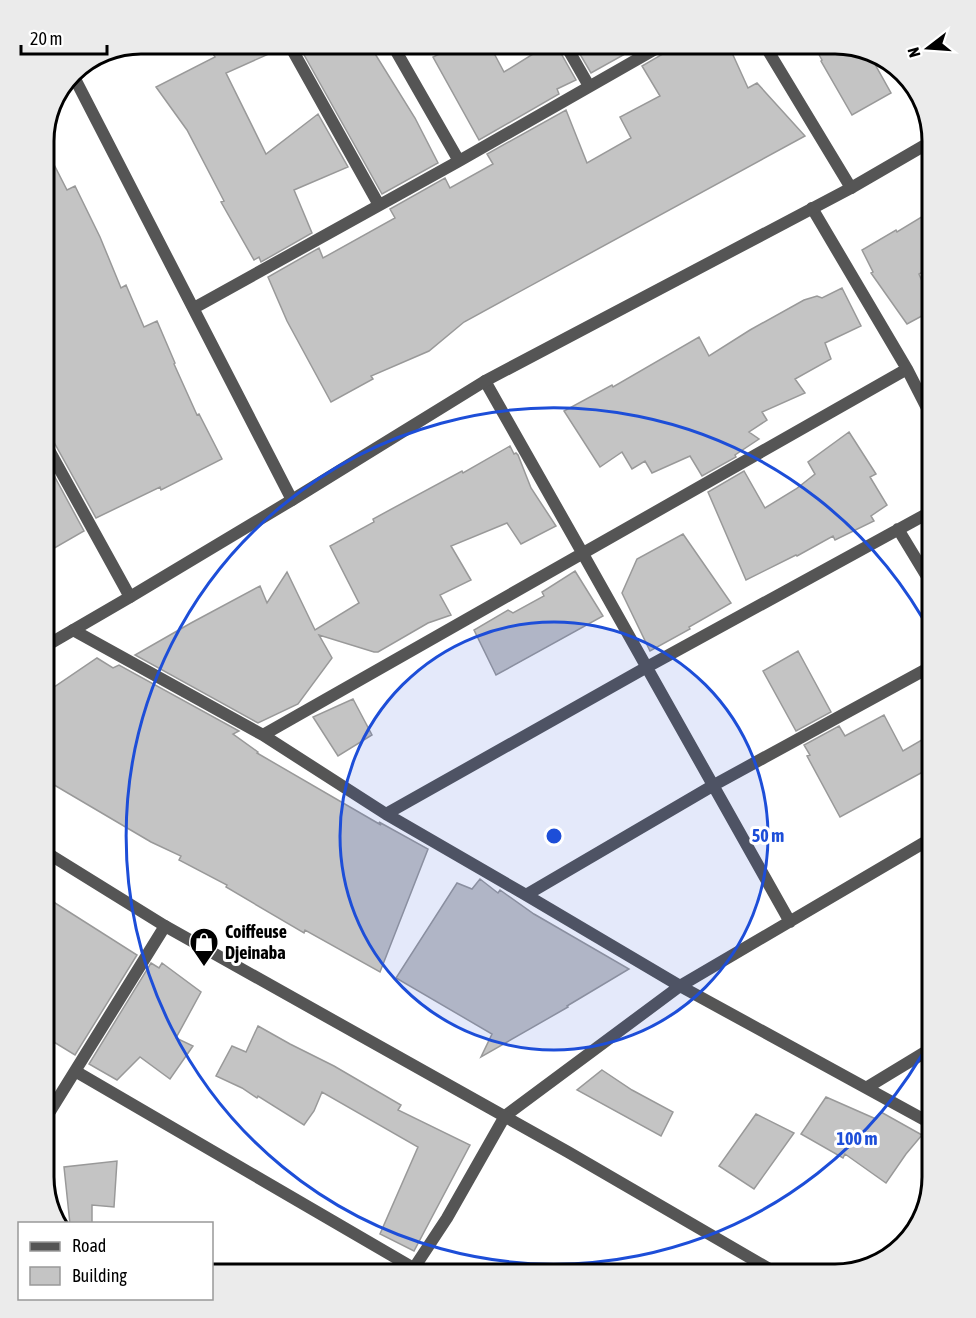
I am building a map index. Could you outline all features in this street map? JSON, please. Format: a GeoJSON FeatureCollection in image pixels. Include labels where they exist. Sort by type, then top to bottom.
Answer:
{"type":"FeatureCollection","features":[{"type":"Feature","properties":{"kind":"street"},"geometry":{"type":"LineString","coordinates":[[295,54],[379,205]]}},
{"type":"Feature","properties":{"kind":"street"},"geometry":{"type":"LineString","coordinates":[[398,54],[459,161]]}},
{"type":"Feature","properties":{"kind":"street"},"geometry":{"type":"LineString","coordinates":[[571,54],[589,86]]}},
{"type":"Feature","properties":{"kind":"street"},"geometry":{"type":"LineString","coordinates":[[194,308],[646,54]]}},
{"type":"Feature","properties":{"kind":"street"},"geometry":{"type":"LineString","coordinates":[[770,54],[851,188]]}},
{"type":"Feature","properties":{"kind":"street"},"geometry":{"type":"LineString","coordinates":[[77,82],[292,500]]}},
{"type":"Feature","properties":{"kind":"street"},"geometry":{"type":"LineString","coordinates":[[54,640],[292,500],[484,381],[851,188],[922,147]]}},
{"type":"Feature","properties":{"kind":"street"},"geometry":{"type":"LineString","coordinates":[[812,208],[922,397]]}},
{"type":"Feature","properties":{"kind":"street"},"geometry":{"type":"LineString","coordinates":[[263,735],[907,369]]}},
{"type":"Feature","properties":{"kind":"street"},"geometry":{"type":"LineString","coordinates":[[484,381],[790,922]]}},
{"type":"Feature","properties":{"kind":"street"},"geometry":{"type":"LineString","coordinates":[[54,459],[130,597]]}},
{"type":"Feature","properties":{"kind":"street"},"geometry":{"type":"LineString","coordinates":[[386,814],[647,667],[922,517]]}},
{"type":"Feature","properties":{"kind":"street"},"geometry":{"type":"LineString","coordinates":[[898,529],[922,567]]}},
{"type":"Feature","properties":{"kind":"street"},"geometry":{"type":"LineString","coordinates":[[73,630],[263,735],[386,814],[680,986],[922,1118]]}},
{"type":"Feature","properties":{"kind":"street"},"geometry":{"type":"LineString","coordinates":[[526,895],[714,785],[922,672]]}},
{"type":"Feature","properties":{"kind":"street"},"geometry":{"type":"LineString","coordinates":[[417,1264],[447,1218],[505,1116],[680,986],[922,844]]}},
{"type":"Feature","properties":{"kind":"street"},"geometry":{"type":"LineString","coordinates":[[54,857],[165,926],[505,1116],[759,1264]]}},
{"type":"Feature","properties":{"kind":"street"},"geometry":{"type":"LineString","coordinates":[[54,1104],[165,926]]}},
{"type":"Feature","properties":{"kind":"street"},"geometry":{"type":"LineString","coordinates":[[866,1088],[922,1055]]}},
{"type":"Feature","properties":{"kind":"street"},"geometry":{"type":"LineString","coordinates":[[75,1071],[399,1264]]}},
{"type":"Feature","properties":{"kind":"building"},"geometry":{"type":"Polygon","coordinates":[[[213,54],[269,54],[226,73],[266,154],[318,114],[348,167],[294,190],[312,233],[261,262],[259,257],[254,260],[221,202],[224,201],[187,130],[156,87],[215,57],[213,54]]]}},
{"type":"Feature","properties":{"kind":"building"},"geometry":{"type":"Polygon","coordinates":[[[304,54],[375,54],[415,118],[438,163],[382,194],[304,54]]]}},
{"type":"Feature","properties":{"kind":"building"},"geometry":{"type":"Polygon","coordinates":[[[439,54],[494,54],[504,72],[533,54],[561,54],[576,80],[557,89],[559,94],[479,140],[433,57],[439,54]]]}},
{"type":"Feature","properties":{"kind":"building"},"geometry":{"type":"Polygon","coordinates":[[[580,54],[625,54],[591,73],[580,54]]]}},
{"type":"Feature","properties":{"kind":"building"},"geometry":{"type":"Polygon","coordinates":[[[663,54],[733,54],[748,88],[757,83],[805,136],[464,322],[429,351],[371,376],[373,379],[331,402],[287,321],[268,277],[319,248],[323,258],[395,218],[390,209],[445,178],[450,188],[493,164],[487,154],[566,110],[587,163],[631,138],[620,117],[660,96],[642,66],[663,54]]]}},
{"type":"Feature","properties":{"kind":"building"},"geometry":{"type":"Polygon","coordinates":[[[819,54],[841,54],[858,57],[875,64],[891,93],[852,115],[819,54]]]}},
{"type":"Feature","properties":{"kind":"building"},"geometry":{"type":"Polygon","coordinates":[[[54,165],[67,190],[75,186],[100,237],[121,288],[126,285],[144,327],[157,321],[197,415],[199,414],[222,459],[161,490],[160,487],[96,518],[54,442],[54,165]]]}},
{"type":"Feature","properties":{"kind":"building"},"geometry":{"type":"Polygon","coordinates":[[[922,217],[922,272],[919,274],[922,281],[922,316],[907,324],[871,273],[873,272],[862,250],[896,230],[897,232],[922,217]]]}},
{"type":"Feature","properties":{"kind":"building"},"geometry":{"type":"Polygon","coordinates":[[[842,288],[861,326],[825,343],[831,359],[795,379],[805,393],[762,412],[767,420],[749,432],[759,439],[735,455],[736,457],[702,476],[690,456],[652,473],[645,461],[632,469],[622,452],[600,467],[564,411],[612,385],[613,387],[699,337],[709,356],[804,300],[817,296],[822,298],[842,288]]]}},
{"type":"Feature","properties":{"kind":"building"},"geometry":{"type":"Polygon","coordinates":[[[849,432],[876,474],[870,477],[887,505],[871,516],[874,521],[835,540],[833,536],[746,580],[708,492],[744,471],[765,508],[815,474],[808,462],[849,432]]]}},
{"type":"Feature","properties":{"kind":"building"},"geometry":{"type":"Polygon","coordinates":[[[510,446],[514,454],[518,455],[531,488],[556,526],[521,544],[507,523],[451,546],[471,580],[440,595],[451,615],[428,623],[378,652],[319,635],[332,658],[298,704],[258,723],[135,655],[260,586],[267,603],[287,572],[315,630],[359,603],[330,546],[374,522],[373,519],[510,446]]]}},
{"type":"Feature","properties":{"kind":"building"},"geometry":{"type":"Polygon","coordinates":[[[54,476],[84,531],[54,548],[54,476]]]}},
{"type":"Feature","properties":{"kind":"building"},"geometry":{"type":"Polygon","coordinates":[[[683,534],[731,603],[650,651],[622,593],[637,559],[683,534]]]}},
{"type":"Feature","properties":{"kind":"building"},"geometry":{"type":"Polygon","coordinates":[[[575,571],[603,616],[496,675],[474,630],[508,610],[513,613],[544,596],[542,592],[575,571]]]}},
{"type":"Feature","properties":{"kind":"building"},"geometry":{"type":"Polygon","coordinates":[[[798,651],[831,712],[796,731],[763,671],[798,651]]]}},
{"type":"Feature","properties":{"kind":"building"},"geometry":{"type":"Polygon","coordinates":[[[97,658],[113,668],[119,665],[239,731],[233,734],[257,753],[381,825],[379,822],[428,849],[380,972],[305,930],[304,933],[226,887],[227,885],[179,860],[181,856],[151,842],[54,785],[54,687],[97,658]]]}},
{"type":"Feature","properties":{"kind":"building"},"geometry":{"type":"Polygon","coordinates":[[[353,699],[372,735],[338,756],[313,717],[353,699]]]}},
{"type":"Feature","properties":{"kind":"building"},"geometry":{"type":"Polygon","coordinates":[[[884,715],[903,751],[922,740],[922,772],[840,817],[807,756],[810,755],[804,745],[839,726],[845,736],[884,715]]]}},
{"type":"Feature","properties":{"kind":"building"},"geometry":{"type":"Polygon","coordinates":[[[480,879],[498,893],[500,890],[534,914],[629,969],[481,1057],[492,1034],[396,978],[457,883],[472,889],[480,879]]]}},
{"type":"Feature","properties":{"kind":"building"},"geometry":{"type":"Polygon","coordinates":[[[54,902],[137,955],[75,1055],[54,1042],[54,902]]]}},
{"type":"Feature","properties":{"kind":"building"},"geometry":{"type":"Polygon","coordinates":[[[151,963],[159,968],[162,963],[201,992],[176,1038],[193,1046],[170,1079],[140,1057],[117,1080],[89,1064],[151,963]]]}},
{"type":"Feature","properties":{"kind":"building"},"geometry":{"type":"Polygon","coordinates":[[[258,1026],[401,1105],[398,1110],[470,1145],[414,1251],[380,1234],[418,1147],[322,1092],[314,1111],[304,1125],[258,1096],[257,1098],[216,1076],[232,1046],[246,1052],[258,1026]]]}},
{"type":"Feature","properties":{"kind":"building"},"geometry":{"type":"Polygon","coordinates":[[[602,1070],[632,1090],[673,1112],[661,1136],[577,1090],[602,1070]]]}},
{"type":"Feature","properties":{"kind":"building"},"geometry":{"type":"Polygon","coordinates":[[[826,1097],[876,1119],[881,1112],[922,1135],[886,1183],[845,1154],[843,1158],[801,1134],[826,1097]]]}},
{"type":"Feature","properties":{"kind":"building"},"geometry":{"type":"Polygon","coordinates":[[[756,1114],[794,1133],[754,1189],[719,1166],[756,1114]]]}},
{"type":"Feature","properties":{"kind":"building"},"geometry":{"type":"Polygon","coordinates":[[[117,1161],[114,1207],[92,1205],[92,1222],[70,1222],[64,1167],[117,1161]]]}},
{"type":"Feature","properties":{"kind":"place","name":"Coiffeuse Djeinaba"},"geometry":{"type":"Point","coordinates":[204,968]}}]}
